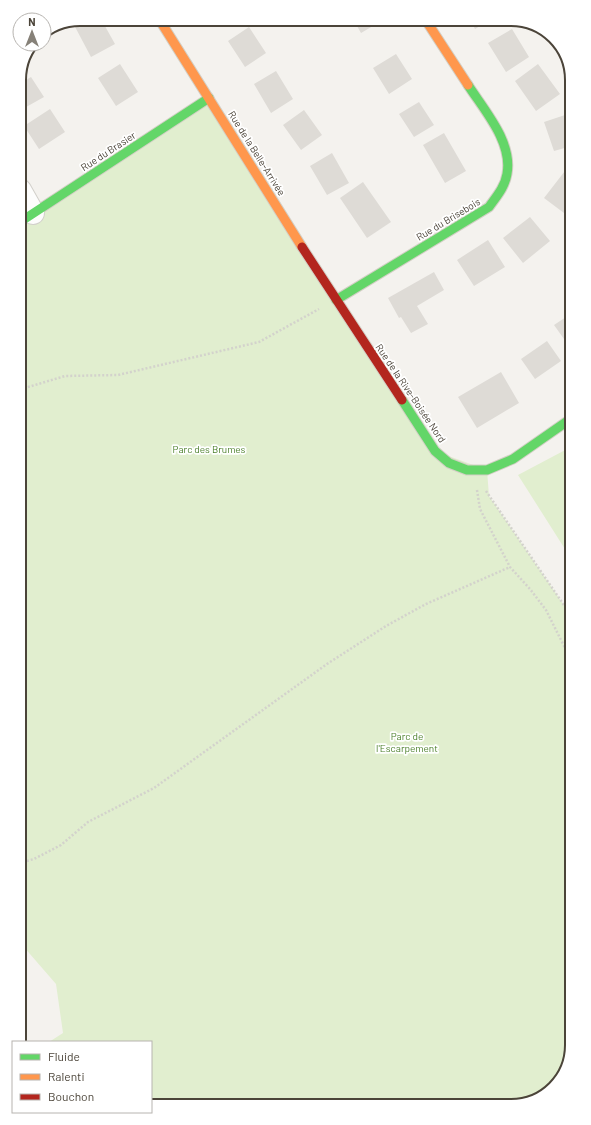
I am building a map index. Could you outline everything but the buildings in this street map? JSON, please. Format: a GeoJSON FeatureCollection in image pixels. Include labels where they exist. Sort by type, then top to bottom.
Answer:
{"type":"FeatureCollection","features":[{"type":"Feature","properties":{"kind":"street","name":"Rue de la Belle-Arrivée"},"geometry":{"type":"LineString","coordinates":[[163,26],[336,300]]}},
{"type":"Feature","properties":{"kind":"street","name":"Rue du Brisebois"},"geometry":{"type":"LineString","coordinates":[[336,300],[489,207],[501,192],[507,177],[507,156],[502,138],[430,26]]}},
{"type":"Feature","properties":{"kind":"street","name":"Rue du Brasier"},"geometry":{"type":"LineString","coordinates":[[26,217],[209,98]]}},
{"type":"Feature","properties":{"kind":"street","name":"Rue de la Rive-Boisée Nord"},"geometry":{"type":"LineString","coordinates":[[336,300],[435,451],[449,463],[467,470],[487,470],[513,459],[565,423]]}},
{"type":"Feature","properties":{"kind":"path"},"geometry":{"type":"LineString","coordinates":[[26,388],[66,376],[118,375],[259,342],[336,300]]}},
{"type":"Feature","properties":{"kind":"path"},"geometry":{"type":"LineString","coordinates":[[474,470],[480,509],[510,567],[530,589],[546,610],[565,648]]}},
{"type":"Feature","properties":{"kind":"path"},"geometry":{"type":"LineString","coordinates":[[474,470],[489,496],[565,607]]}},
{"type":"Feature","properties":{"kind":"path"},"geometry":{"type":"LineString","coordinates":[[26,861],[34,859],[61,845],[88,822],[154,788],[327,664],[386,626],[426,604],[510,567]]}},
{"type":"Feature","properties":{"kind":"green space"},"geometry":{"type":"Polygon","coordinates":[[[209,98],[435,451],[487,470],[489,496],[565,607],[565,1052],[556,1075],[544,1088],[538,1092],[522,1098],[511,1099],[152,1099],[152,1041],[51,1041],[63,1033],[56,984],[26,949],[26,218],[209,98]]]}},
{"type":"Feature","properties":{"kind":"green space"},"geometry":{"type":"Polygon","coordinates":[[[565,450],[565,549],[518,475],[565,450]]]}},
{"type":"Feature","properties":{"kind":"traffic: fast"},"geometry":{"type":"LineString","coordinates":[[336,300],[489,207],[500,192],[507,174],[508,162],[506,150],[496,127],[468,85]]}},
{"type":"Feature","properties":{"kind":"traffic: fast"},"geometry":{"type":"LineString","coordinates":[[26,218],[209,98]]}},
{"type":"Feature","properties":{"kind":"traffic: fast"},"geometry":{"type":"LineString","coordinates":[[402,400],[435,451],[449,463],[467,470],[487,470],[513,459],[565,423]]}},
{"type":"Feature","properties":{"kind":"traffic: slow"},"geometry":{"type":"LineString","coordinates":[[163,26],[302,247]]}},
{"type":"Feature","properties":{"kind":"traffic: slow"},"geometry":{"type":"LineString","coordinates":[[430,26],[468,85]]}},
{"type":"Feature","properties":{"kind":"traffic: jam"},"geometry":{"type":"LineString","coordinates":[[302,247],[402,400]]}},
{"type":"Feature","properties":{"kind":"park label","name":"Parc des Brumes"},"geometry":{"type":"Point","coordinates":[209,449]}},
{"type":"Feature","properties":{"kind":"park label","name":"Parc de l'Escarpement"},"geometry":{"type":"Point","coordinates":[407,742]}}]}
